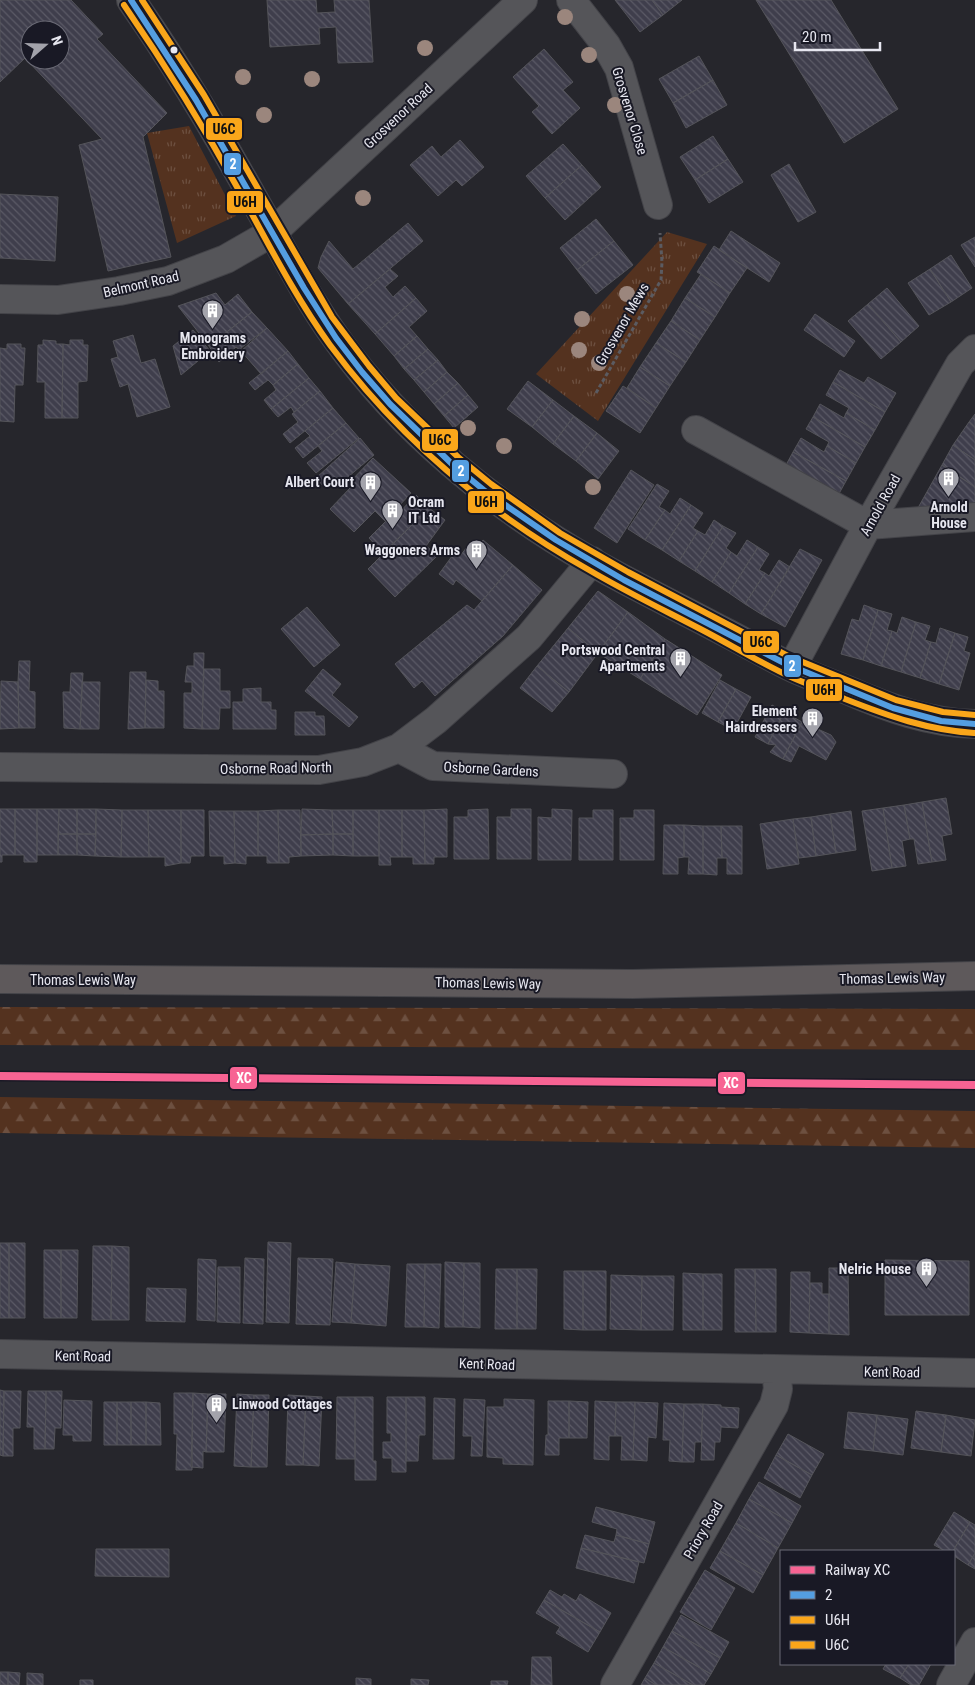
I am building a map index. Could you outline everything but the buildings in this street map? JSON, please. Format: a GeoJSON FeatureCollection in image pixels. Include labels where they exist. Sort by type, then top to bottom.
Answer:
{"type":"FeatureCollection","features":[{"type":"Feature","properties":{"kind":"main road","name":"Thomas Lewis Way"},"geometry":{"type":"LineString","coordinates":[[0,979],[633,984],[975,976]]}},
{"type":"Feature","properties":{"kind":"street"},"geometry":{"type":"LineString","coordinates":[[131,0],[189,86],[273,232],[293,271],[337,340],[386,399],[425,440],[469,478],[529,522],[592,561],[792,667],[884,706],[915,715],[957,723],[975,724]]}},
{"type":"Feature","properties":{"kind":"street","name":"Grosvenor Close"},"geometry":{"type":"LineString","coordinates":[[571,0],[606,45],[619,68],[658,205]]}},
{"type":"Feature","properties":{"kind":"street","name":"Grosvenor Road"},"geometry":{"type":"LineString","coordinates":[[273,232],[519,1]]}},
{"type":"Feature","properties":{"kind":"street","name":"Belmont Road"},"geometry":{"type":"LineString","coordinates":[[0,299],[58,300],[119,292],[168,281],[226,259],[273,232]]}},
{"type":"Feature","properties":{"kind":"street","name":"Arnold Road"},"geometry":{"type":"LineString","coordinates":[[792,667],[868,525],[960,364],[975,349]]}},
{"type":"Feature","properties":{"kind":"street"},"geometry":{"type":"LineString","coordinates":[[696,430],[868,525],[975,517]]}},
{"type":"Feature","properties":{"kind":"street","name":"Osborne Road North"},"geometry":{"type":"LineString","coordinates":[[0,767],[320,770],[363,762],[399,748],[436,720],[530,637],[592,561]]}},
{"type":"Feature","properties":{"kind":"street","name":"Osborne Gardens"},"geometry":{"type":"LineString","coordinates":[[399,748],[433,766],[595,766]]}},
{"type":"Feature","properties":{"kind":"street","name":"Kent Road"},"geometry":{"type":"LineString","coordinates":[[0,1354],[975,1373]]}},
{"type":"Feature","properties":{"kind":"street","name":"Priory Road"},"geometry":{"type":"LineString","coordinates":[[615,1685],[774,1405],[778,1389],[776,1370]]}},
{"type":"Feature","properties":{"kind":"street"},"geometry":{"type":"LineString","coordinates":[[950,1685],[975,1642]]}},
{"type":"Feature","properties":{"kind":"path","name":"Grosvenor Mews"},"geometry":{"type":"LineString","coordinates":[[596,393],[661,280],[662,262],[658,205]]}},
{"type":"Feature","properties":{"kind":"green space"},"geometry":{"type":"Polygon","coordinates":[[[189,126],[236,216],[177,243],[147,133],[189,126]]]}},
{"type":"Feature","properties":{"kind":"green space"},"geometry":{"type":"Polygon","coordinates":[[[667,232],[707,244],[598,421],[536,374],[667,232]]]}},
{"type":"Feature","properties":{"kind":"green space"},"geometry":{"type":"Polygon","coordinates":[[[0,1007],[975,1009],[975,1050],[0,1045],[0,1007]]]}},
{"type":"Feature","properties":{"kind":"green space"},"geometry":{"type":"Polygon","coordinates":[[[0,1097],[975,1111],[975,1148],[0,1133],[0,1097]]]}},
{"type":"Feature","properties":{"kind":"rail line","name":"XC"},"geometry":{"type":"LineString","coordinates":[[0,1076],[975,1085]]}},
{"type":"Feature","properties":{"kind":"transit line","name":"2"},"geometry":{"type":"LineString","coordinates":[[131,0],[196,100],[304,288],[336,338],[390,404],[452,464],[485,491],[556,540],[624,580],[784,663],[893,708],[941,721],[975,724]]}},
{"type":"Feature","properties":{"kind":"transit line","name":"U6C"},"geometry":{"type":"LineString","coordinates":[[142,0],[204,95],[332,317],[396,398],[458,457],[491,484],[560,533],[628,572],[788,656],[896,700],[943,712],[975,715]]}},
{"type":"Feature","properties":{"kind":"transit line","name":"U6H"},"geometry":{"type":"LineString","coordinates":[[124,5],[170,74],[227,170],[283,271],[330,345],[385,411],[447,471],[516,524],[552,548],[618,587],[781,672],[845,699],[893,716],[940,729],[974,733]]}},
{"type":"Feature","properties":{"kind":"place","name":"Monograms Embroidery"},"geometry":{"type":"Point","coordinates":[213,329]}},
{"type":"Feature","properties":{"kind":"place","name":"Arnold House"},"geometry":{"type":"Point","coordinates":[949,498]}},
{"type":"Feature","properties":{"kind":"place","name":"Albert Court"},"geometry":{"type":"Point","coordinates":[370,501]}},
{"type":"Feature","properties":{"kind":"place","name":"Ocram IT Ltd"},"geometry":{"type":"Point","coordinates":[392,529]}},
{"type":"Feature","properties":{"kind":"place","name":"Waggoners Arms"},"geometry":{"type":"Point","coordinates":[476,569]}},
{"type":"Feature","properties":{"kind":"place","name":"Portswood Central Apartments"},"geometry":{"type":"Point","coordinates":[681,677]}},
{"type":"Feature","properties":{"kind":"place","name":"Element Hairdressers"},"geometry":{"type":"Point","coordinates":[813,738]}},
{"type":"Feature","properties":{"kind":"place","name":"Nelric House"},"geometry":{"type":"Point","coordinates":[927,1288]}},
{"type":"Feature","properties":{"kind":"place","name":"Linwood Cottages"},"geometry":{"type":"Point","coordinates":[216,1423]}}]}
